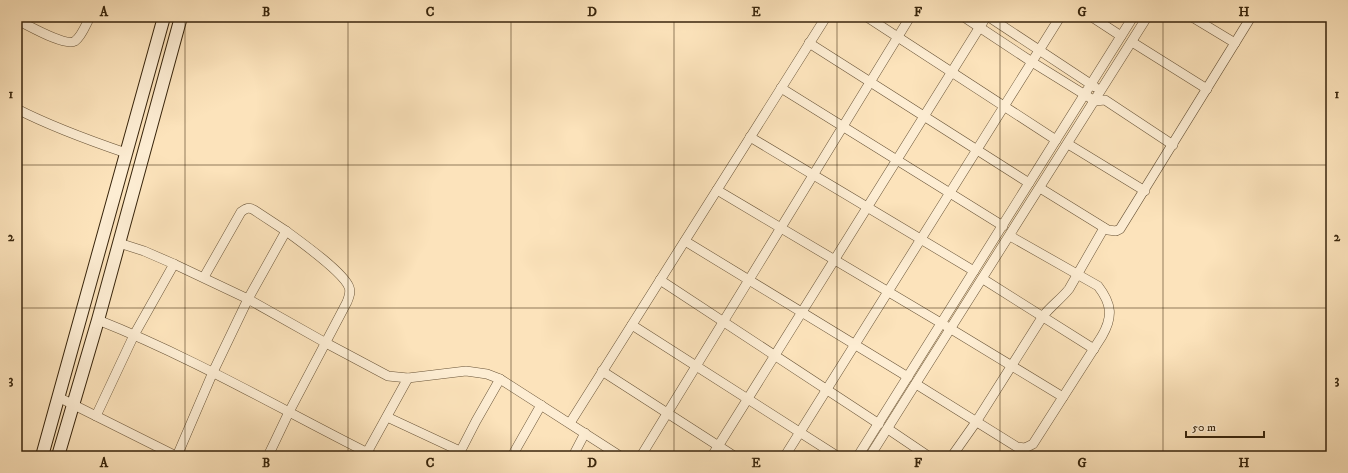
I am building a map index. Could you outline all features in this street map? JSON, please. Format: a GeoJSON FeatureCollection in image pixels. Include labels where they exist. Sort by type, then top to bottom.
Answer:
{"type":"FeatureCollection","features":[{"type":"Feature","properties":{"kind":"main road"},"geometry":{"type":"LineString","coordinates":[[42,456],[164,17]]}},
{"type":"Feature","properties":{"kind":"main road"},"geometry":{"type":"LineString","coordinates":[[58,456],[72,404],[98,320],[181,17]]}},
{"type":"Feature","properties":{"kind":"main road"},"geometry":{"type":"LineString","coordinates":[[96,258],[113,262]]}},
{"type":"Feature","properties":{"kind":"street"},"geometry":{"type":"LineString","coordinates":[[17,20],[67,42],[74,41],[80,36],[90,17]]}},
{"type":"Feature","properties":{"kind":"street"},"geometry":{"type":"LineString","coordinates":[[570,423],[826,17]]}},
{"type":"Feature","properties":{"kind":"street"},"geometry":{"type":"LineString","coordinates":[[867,17],[1056,140]]}},
{"type":"Feature","properties":{"kind":"street"},"geometry":{"type":"LineString","coordinates":[[641,456],[910,17]]}},
{"type":"Feature","properties":{"kind":"street"},"geometry":{"type":"LineString","coordinates":[[964,17],[1032,62],[1173,145]]}},
{"type":"Feature","properties":{"kind":"street"},"geometry":{"type":"LineString","coordinates":[[712,456],[896,160],[987,17],[1101,91]]}},
{"type":"Feature","properties":{"kind":"street"},"geometry":{"type":"LineString","coordinates":[[785,456],[1060,17]]}},
{"type":"Feature","properties":{"kind":"street"},"geometry":{"type":"LineString","coordinates":[[1092,17],[1121,36]]}},
{"type":"Feature","properties":{"kind":"street"},"geometry":{"type":"LineString","coordinates":[[858,456],[1133,17]]}},
{"type":"Feature","properties":{"kind":"street"},"geometry":{"type":"LineString","coordinates":[[870,456],[1068,144],[1100,101],[1101,91],[1148,17]]}},
{"type":"Feature","properties":{"kind":"street"},"geometry":{"type":"LineString","coordinates":[[1192,17],[1235,43]]}},
{"type":"Feature","properties":{"kind":"street"},"geometry":{"type":"LineString","coordinates":[[1040,188],[1104,228],[1112,231],[1120,229],[1145,191],[1251,17]]}},
{"type":"Feature","properties":{"kind":"street"},"geometry":{"type":"LineString","coordinates":[[1132,42],[1208,89]]}},
{"type":"Feature","properties":{"kind":"street"},"geometry":{"type":"LineString","coordinates":[[810,43],[1029,183]]}},
{"type":"Feature","properties":{"kind":"street"},"geometry":{"type":"LineString","coordinates":[[781,88],[1003,226]]}},
{"type":"Feature","properties":{"kind":"street"},"geometry":{"type":"LineString","coordinates":[[17,109],[85,140],[126,153]]}},
{"type":"Feature","properties":{"kind":"street"},"geometry":{"type":"LineString","coordinates":[[750,137],[974,271]]}},
{"type":"Feature","properties":{"kind":"street"},"geometry":{"type":"LineString","coordinates":[[1068,144],[1145,191]]}},
{"type":"Feature","properties":{"kind":"street"},"geometry":{"type":"LineString","coordinates":[[717,190],[942,323],[1063,398]]}},
{"type":"Feature","properties":{"kind":"street"},"geometry":{"type":"LineString","coordinates":[[204,277],[241,212],[244,209],[250,208],[286,231],[314,252],[341,277],[349,287],[350,293],[347,302],[289,412],[268,456]]}},
{"type":"Feature","properties":{"kind":"street"},"geometry":{"type":"LineString","coordinates":[[952,456],[976,422],[1043,316],[1051,306],[1062,298],[1070,289],[1104,228]]}},
{"type":"Feature","properties":{"kind":"street"},"geometry":{"type":"LineString","coordinates":[[58,397],[176,456],[248,299],[286,231]]}},
{"type":"Feature","properties":{"kind":"street"},"geometry":{"type":"LineString","coordinates":[[916,384],[1017,447],[1025,448],[1033,444],[1063,398],[1107,327],[1110,316],[1109,305],[1105,295],[1098,286],[1010,236]]}},
{"type":"Feature","properties":{"kind":"street"},"geometry":{"type":"LineString","coordinates":[[685,241],[908,377]]}},
{"type":"Feature","properties":{"kind":"street"},"geometry":{"type":"LineString","coordinates":[[119,243],[144,251],[204,277],[248,299],[388,376],[408,378],[466,371],[488,374],[570,423],[620,456]]}},
{"type":"Feature","properties":{"kind":"street"},"geometry":{"type":"LineString","coordinates":[[96,416],[134,335],[174,264]]}},
{"type":"Feature","properties":{"kind":"street"},"geometry":{"type":"LineString","coordinates":[[983,279],[1094,349]]}},
{"type":"Feature","properties":{"kind":"street"},"geometry":{"type":"LineString","coordinates":[[660,280],[878,424]]}},
{"type":"Feature","properties":{"kind":"street"},"geometry":{"type":"LineString","coordinates":[[98,320],[214,372],[369,455],[408,378]]}},
{"type":"Feature","properties":{"kind":"street"},"geometry":{"type":"LineString","coordinates":[[632,325],[838,456]]}},
{"type":"Feature","properties":{"kind":"street"},"geometry":{"type":"LineString","coordinates":[[602,372],[734,456]]}},
{"type":"Feature","properties":{"kind":"street"},"geometry":{"type":"LineString","coordinates":[[387,417],[459,454],[500,380]]}},
{"type":"Feature","properties":{"kind":"street"},"geometry":{"type":"LineString","coordinates":[[512,456],[541,405]]}},
{"type":"Feature","properties":{"kind":"street"},"geometry":{"type":"LineString","coordinates":[[888,428],[928,456]]}},
{"type":"Feature","properties":{"kind":"street"},"geometry":{"type":"LineString","coordinates":[[573,456],[585,433]]}}]}
